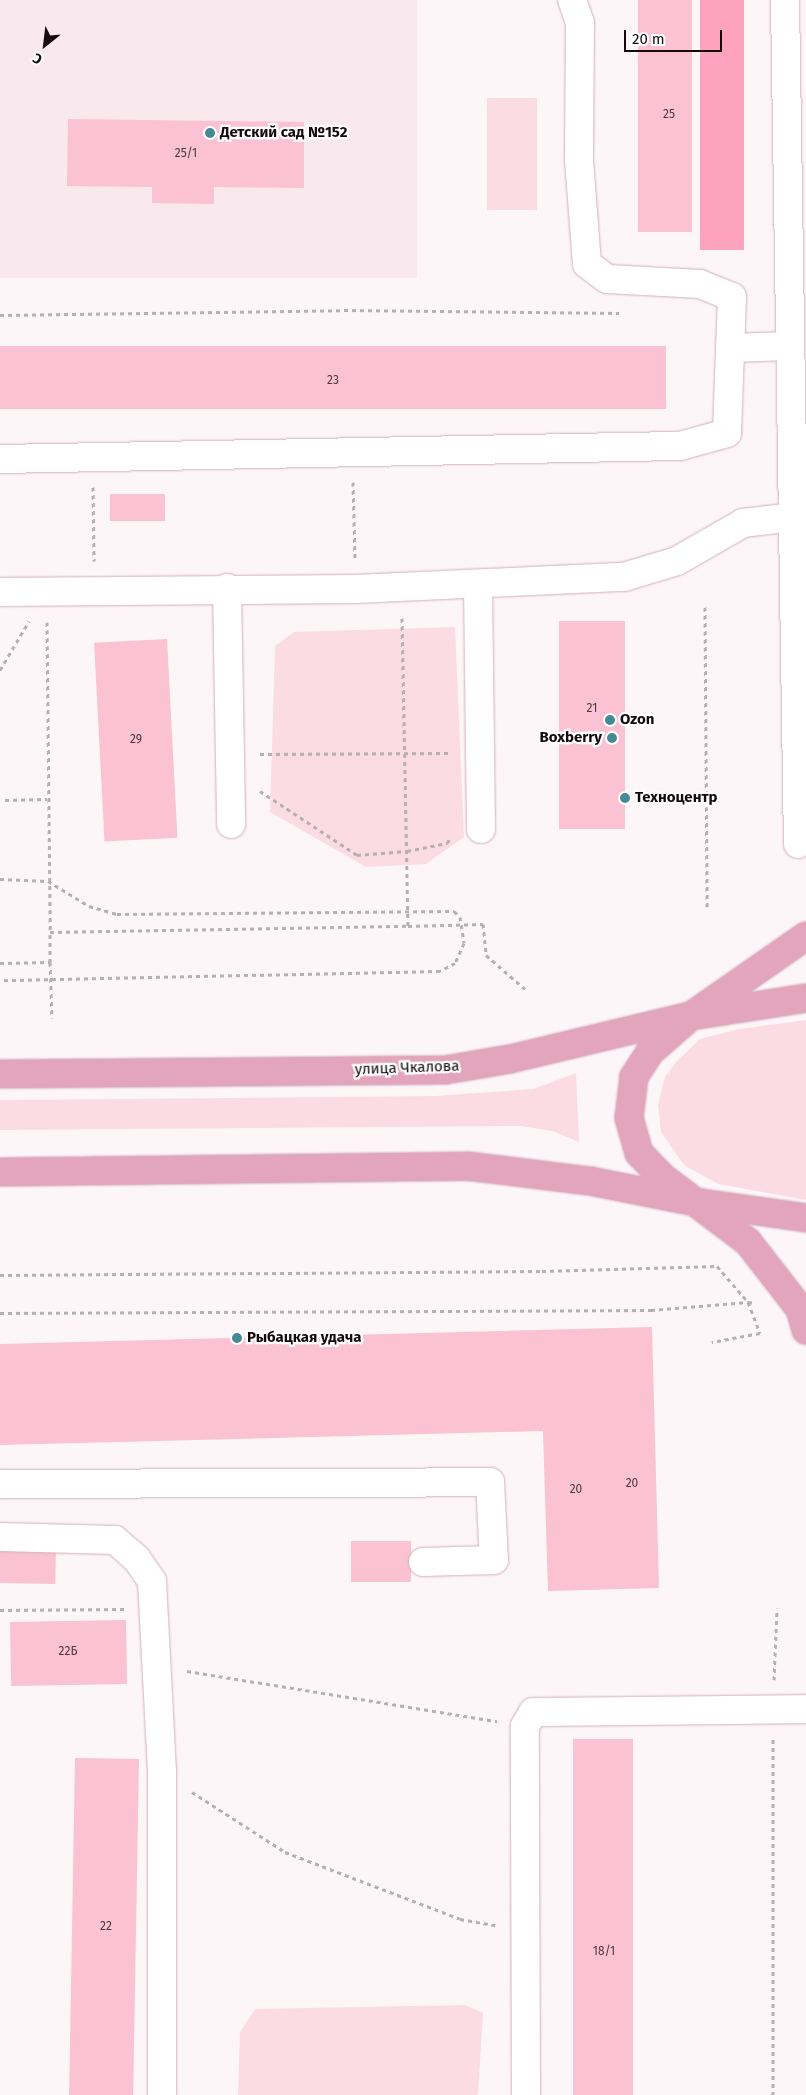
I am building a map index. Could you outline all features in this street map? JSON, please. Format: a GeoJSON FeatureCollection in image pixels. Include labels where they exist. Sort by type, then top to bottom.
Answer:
{"type":"FeatureCollection","features":[{"type":"Feature","properties":{"kind":"main road"},"geometry":{"type":"LineString","coordinates":[[803,1319],[748,1242],[662,1177],[639,1153],[629,1118],[634,1077],[650,1052],[691,1016],[806,936]]}},
{"type":"Feature","properties":{"kind":"main road","name":"улица Чкалова"},"geometry":{"type":"LineString","coordinates":[[0,1074],[445,1070],[510,1060],[691,1016],[806,998]]}},
{"type":"Feature","properties":{"kind":"main road"},"geometry":{"type":"LineString","coordinates":[[0,1172],[467,1166],[590,1181],[700,1204],[806,1218]]}},
{"type":"Feature","properties":{"kind":"street"},"geometry":{"type":"LineString","coordinates":[[0,459],[689,443],[727,433],[732,297],[700,284],[607,278],[587,264],[579,160],[580,23],[572,0]]}},
{"type":"Feature","properties":{"kind":"street"},"geometry":{"type":"LineString","coordinates":[[785,0],[798,844]]}},
{"type":"Feature","properties":{"kind":"street"},"geometry":{"type":"LineString","coordinates":[[730,348],[790,346]]}},
{"type":"Feature","properties":{"kind":"street"},"geometry":{"type":"LineString","coordinates":[[0,592],[227,588],[402,588],[624,577],[678,561],[743,523],[794,517]]}},
{"type":"Feature","properties":{"kind":"street"},"geometry":{"type":"LineString","coordinates":[[478,584],[481,829]]}},
{"type":"Feature","properties":{"kind":"street"},"geometry":{"type":"LineString","coordinates":[[227,588],[231,824]]}},
{"type":"Feature","properties":{"kind":"street"},"geometry":{"type":"LineString","coordinates":[[0,1484],[490,1482],[494,1560],[423,1562]]}},
{"type":"Feature","properties":{"kind":"street"},"geometry":{"type":"LineString","coordinates":[[0,1537],[114,1540],[136,1558],[152,1581],[162,1772],[162,2095]]}},
{"type":"Feature","properties":{"kind":"street"},"geometry":{"type":"LineString","coordinates":[[526,2095],[525,1726],[533,1712],[806,1709]]}},
{"type":"Feature","properties":{"kind":"path"},"geometry":{"type":"LineString","coordinates":[[0,315],[344,310],[622,313]]}},
{"type":"Feature","properties":{"kind":"path"},"geometry":{"type":"LineString","coordinates":[[353,452],[356,589]]}},
{"type":"Feature","properties":{"kind":"path"},"geometry":{"type":"LineString","coordinates":[[93,458],[95,591]]}},
{"type":"Feature","properties":{"kind":"path"},"geometry":{"type":"LineString","coordinates":[[402,588],[403,754],[408,926]]}},
{"type":"Feature","properties":{"kind":"path"},"geometry":{"type":"LineString","coordinates":[[0,670],[47,591]]}},
{"type":"Feature","properties":{"kind":"path"},"geometry":{"type":"LineString","coordinates":[[47,591],[48,881],[52,1018]]}},
{"type":"Feature","properties":{"kind":"path"},"geometry":{"type":"LineString","coordinates":[[704,607],[707,910]]}},
{"type":"Feature","properties":{"kind":"path"},"geometry":{"type":"LineString","coordinates":[[230,763],[480,752]]}},
{"type":"Feature","properties":{"kind":"path"},"geometry":{"type":"LineString","coordinates":[[230,763],[357,855],[407,851],[447,843],[452,835]]}},
{"type":"Feature","properties":{"kind":"path"},"geometry":{"type":"LineString","coordinates":[[6,800],[48,799]]}},
{"type":"Feature","properties":{"kind":"path"},"geometry":{"type":"LineString","coordinates":[[0,879],[48,881],[89,906],[117,914],[454,911],[463,925],[461,954],[456,963],[440,971],[0,980]]}},
{"type":"Feature","properties":{"kind":"path"},"geometry":{"type":"LineString","coordinates":[[50,932],[483,924],[486,955],[525,990]]}},
{"type":"Feature","properties":{"kind":"path"},"geometry":{"type":"LineString","coordinates":[[0,963],[50,962]]}},
{"type":"Feature","properties":{"kind":"path"},"geometry":{"type":"LineString","coordinates":[[0,1275],[542,1271],[717,1266],[748,1302],[760,1333],[712,1342]]}},
{"type":"Feature","properties":{"kind":"path"},"geometry":{"type":"LineString","coordinates":[[0,1313],[651,1310],[748,1302],[803,1319]]}},
{"type":"Feature","properties":{"kind":"path"},"geometry":{"type":"LineString","coordinates":[[775,1654],[777,1608]]}},
{"type":"Feature","properties":{"kind":"path"},"geometry":{"type":"LineString","coordinates":[[0,1610],[153,1610]]}},
{"type":"Feature","properties":{"kind":"path"},"geometry":{"type":"LineString","coordinates":[[157,1666],[525,1726]]}},
{"type":"Feature","properties":{"kind":"path"},"geometry":{"type":"LineString","coordinates":[[773,1709],[773,2095]]}},
{"type":"Feature","properties":{"kind":"path"},"geometry":{"type":"LineString","coordinates":[[162,1772],[284,1852],[460,1919],[526,1931]]}},
{"type":"Feature","properties":{"kind":"shaded area","name":"Детский сад №152"},"geometry":{"type":"Polygon","coordinates":[[[0,0],[417,0],[417,278],[0,278],[0,0]]]}},
{"type":"Feature","properties":{"kind":"shaded area"},"geometry":{"type":"Polygon","coordinates":[[[700,0],[744,0],[744,250],[700,250],[700,0]]]}},
{"type":"Feature","properties":{"kind":"shaded area"},"geometry":{"type":"Polygon","coordinates":[[[487,98],[537,98],[537,210],[487,210],[487,98]]]}},
{"type":"Feature","properties":{"kind":"shaded area"},"geometry":{"type":"Polygon","coordinates":[[[455,627],[464,837],[426,864],[366,867],[270,812],[275,646],[294,632],[455,627]]]}},
{"type":"Feature","properties":{"kind":"shaded area"},"geometry":{"type":"Polygon","coordinates":[[[806,1020],[806,1200],[718,1184],[684,1165],[661,1132],[658,1105],[665,1077],[676,1062],[700,1039],[739,1029],[806,1020]]]}},
{"type":"Feature","properties":{"kind":"shaded area"},"geometry":{"type":"Polygon","coordinates":[[[576,1073],[579,1142],[552,1131],[521,1126],[0,1130],[0,1100],[435,1096],[533,1089],[576,1073]]]}},
{"type":"Feature","properties":{"kind":"shaded area"},"geometry":{"type":"Polygon","coordinates":[[[465,2005],[483,2013],[478,2095],[238,2095],[240,2032],[255,2009],[465,2005]]]}},
{"type":"Feature","properties":{"kind":"building"},"geometry":{"type":"Polygon","coordinates":[[[638,0],[692,0],[692,232],[638,232],[638,0]]]}},
{"type":"Feature","properties":{"kind":"building"},"geometry":{"type":"Polygon","coordinates":[[[68,119],[304,122],[304,188],[214,187],[214,204],[152,203],[152,187],[67,186],[68,119]]]}},
{"type":"Feature","properties":{"kind":"building"},"geometry":{"type":"Polygon","coordinates":[[[0,346],[666,346],[666,409],[0,409],[0,346]]]}},
{"type":"Feature","properties":{"kind":"building"},"geometry":{"type":"Polygon","coordinates":[[[110,494],[165,494],[165,521],[110,521],[110,494]]]}},
{"type":"Feature","properties":{"kind":"building"},"geometry":{"type":"Polygon","coordinates":[[[559,621],[625,621],[625,829],[559,829],[559,621]]]}},
{"type":"Feature","properties":{"kind":"building"},"geometry":{"type":"Polygon","coordinates":[[[167,639],[177,838],[105,842],[94,643],[167,639]]]}},
{"type":"Feature","properties":{"kind":"building"},"geometry":{"type":"Polygon","coordinates":[[[652,1327],[659,1588],[548,1591],[543,1431],[0,1445],[0,1344],[652,1327]]]}},
{"type":"Feature","properties":{"kind":"building"},"geometry":{"type":"Polygon","coordinates":[[[351,1541],[411,1541],[411,1582],[351,1582],[351,1541]]]}},
{"type":"Feature","properties":{"kind":"building"},"geometry":{"type":"Polygon","coordinates":[[[0,1545],[56,1546],[55,1584],[0,1583],[0,1545]]]}},
{"type":"Feature","properties":{"kind":"building"},"geometry":{"type":"Polygon","coordinates":[[[126,1620],[127,1684],[11,1686],[10,1622],[126,1620]]]}},
{"type":"Feature","properties":{"kind":"building"},"geometry":{"type":"Polygon","coordinates":[[[573,1739],[633,1739],[633,2095],[573,2095],[573,1739]]]}},
{"type":"Feature","properties":{"kind":"building"},"geometry":{"type":"Polygon","coordinates":[[[75,1758],[139,1759],[133,2095],[69,2095],[75,1758]]]}},
{"type":"Feature","properties":{"kind":"place","name":"Детский сад №152"},"geometry":{"type":"Point","coordinates":[210,133]}},
{"type":"Feature","properties":{"kind":"place","name":"Ozon"},"geometry":{"type":"Point","coordinates":[610,720]}},
{"type":"Feature","properties":{"kind":"place","name":"Boxberry"},"geometry":{"type":"Point","coordinates":[612,738]}},
{"type":"Feature","properties":{"kind":"place","name":"Техноцентр"},"geometry":{"type":"Point","coordinates":[625,798]}},
{"type":"Feature","properties":{"kind":"place","name":"Рыбацкая удача"},"geometry":{"type":"Point","coordinates":[237,1338]}}]}
